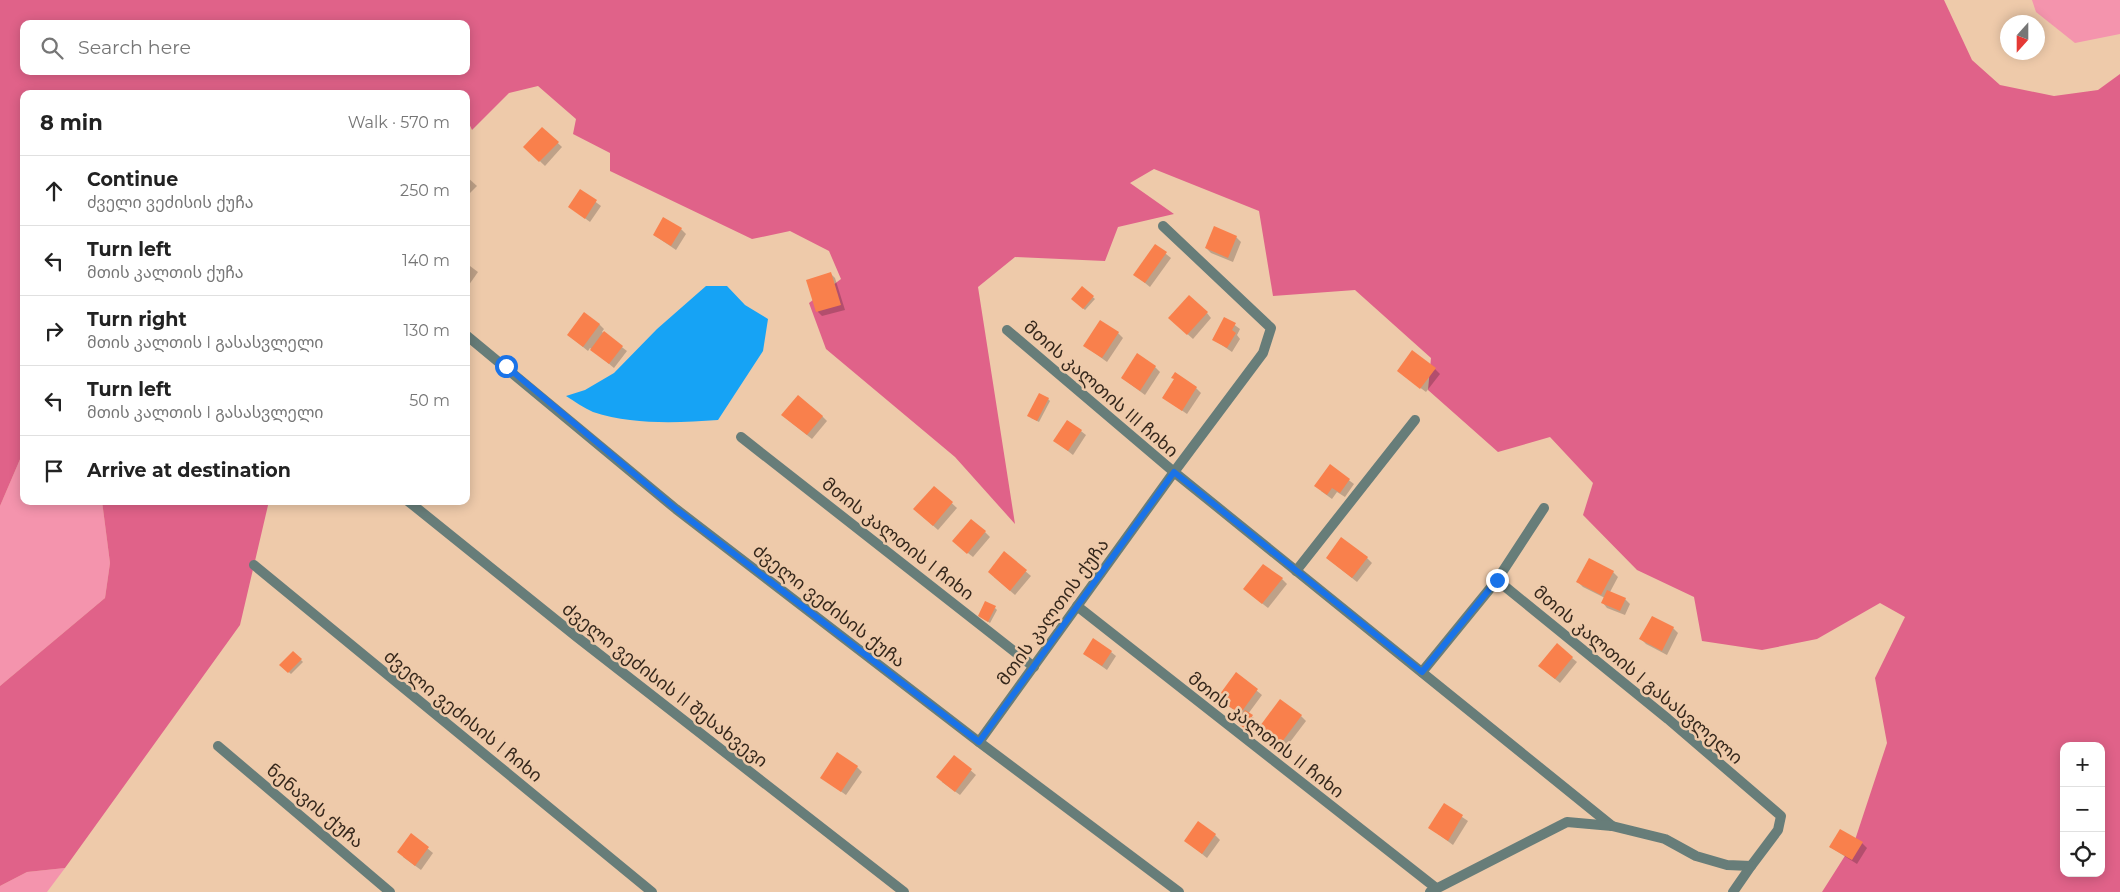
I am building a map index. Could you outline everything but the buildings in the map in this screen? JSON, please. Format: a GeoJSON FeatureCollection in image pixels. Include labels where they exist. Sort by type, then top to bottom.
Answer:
{"type":"FeatureCollection","features":[{"type":"Feature","properties":{"kind":"street","name":"მთის კალთის ქუჩა"},"geometry":{"type":"LineString","coordinates":[[979,742],[1174,472],[1264,353],[1271,328],[1163,226]]}},
{"type":"Feature","properties":{"kind":"street","name":"მთის კალთის III ჩიხი"},"geometry":{"type":"LineString","coordinates":[[1007,330],[1174,472]]}},
{"type":"Feature","properties":{"kind":"street","name":"ძველი ვეძისის ქუჩა"},"geometry":{"type":"LineString","coordinates":[[470,338],[676,509],[979,742],[1179,892]]}},
{"type":"Feature","properties":{"kind":"street"},"geometry":{"type":"LineString","coordinates":[[1296,571],[1415,420]]}},
{"type":"Feature","properties":{"kind":"street","name":"მთის კალთის I ჩიხი"},"geometry":{"type":"LineString","coordinates":[[742,437],[1034,667]]}},
{"type":"Feature","properties":{"kind":"street"},"geometry":{"type":"LineString","coordinates":[[1174,472],[1612,826]]}},
{"type":"Feature","properties":{"kind":"street","name":"ძველი ვეძისის II შესახვევი"},"geometry":{"type":"LineString","coordinates":[[413,505],[577,637],[904,892]]}},
{"type":"Feature","properties":{"kind":"street"},"geometry":{"type":"LineString","coordinates":[[1422,672],[1497,580],[1544,508]]}},
{"type":"Feature","properties":{"kind":"street","name":"ძველი ვეძისის I ჩიხი"},"geometry":{"type":"LineString","coordinates":[[254,565],[652,892]]}},
{"type":"Feature","properties":{"kind":"street","name":"მთის კალთის I გასასვლელი"},"geometry":{"type":"LineString","coordinates":[[1497,580],[1668,719],[1781,816],[1778,830],[1751,866]]}},
{"type":"Feature","properties":{"kind":"street","name":"მთის კალთის II ჩიხი"},"geometry":{"type":"LineString","coordinates":[[1077,606],[1433,890]]}},
{"type":"Feature","properties":{"kind":"street","name":"ნენავის ქუჩა"},"geometry":{"type":"LineString","coordinates":[[218,746],[390,892]]}},
{"type":"Feature","properties":{"kind":"street"},"geometry":{"type":"LineString","coordinates":[[1433,890],[1567,822],[1612,826],[1665,839],[1696,856],[1727,865],[1751,866]]}},
{"type":"Feature","properties":{"kind":"street"},"geometry":{"type":"LineString","coordinates":[[1733,892],[1751,866]]}},
{"type":"Feature","properties":{"kind":"shaded area"},"geometry":{"type":"Polygon","coordinates":[[[0,0],[1944,0],[1972,60],[2000,85],[2054,96],[2098,90],[2120,74],[2120,892],[1822,892],[1855,840],[1887,743],[1875,678],[1905,617],[1880,603],[1817,639],[1762,650],[1702,641],[1694,597],[1637,570],[1583,515],[1593,483],[1550,437],[1498,452],[1428,390],[1431,358],[1355,290],[1273,296],[1259,211],[1154,169],[1130,183],[1174,214],[1118,227],[1105,261],[1015,257],[978,287],[1015,524],[955,457],[826,349],[809,303],[841,279],[829,251],[790,231],[752,239],[610,171],[610,153],[573,134],[576,119],[538,86],[509,93],[472,130],[470,126],[470,90],[20,90],[20,459],[0,506],[0,0]]]}},
{"type":"Feature","properties":{"kind":"shaded area"},"geometry":{"type":"Polygon","coordinates":[[[2032,0],[2120,0],[2120,34],[2075,43],[2045,19],[2045,15],[2040,15],[2036,12],[2032,0]]]}},
{"type":"Feature","properties":{"kind":"shaded area"},"geometry":{"type":"Polygon","coordinates":[[[20,459],[20,505],[103,505],[110,563],[105,598],[0,686],[0,506],[20,459]]]}},
{"type":"Feature","properties":{"kind":"shaded area"},"geometry":{"type":"Polygon","coordinates":[[[103,505],[268,505],[240,625],[65,868],[27,872],[0,886],[0,686],[105,598],[110,563],[103,505]]]}},
{"type":"Feature","properties":{"kind":"shaded area"},"geometry":{"type":"Polygon","coordinates":[[[65,868],[47,892],[0,892],[0,886],[27,872],[65,868]]]}},
{"type":"Feature","properties":{"kind":"water"},"geometry":{"type":"Polygon","coordinates":[[[706,286],[727,286],[745,305],[768,319],[763,351],[718,420],[655,422],[624,419],[593,412],[566,396],[585,390],[614,373],[657,329],[706,286]]]}},
{"type":"Feature","properties":{"kind":"route"},"geometry":{"type":"LineString","coordinates":[[506,366],[676,509],[979,742],[1174,472],[1422,672],[1497,580]]}}]}
